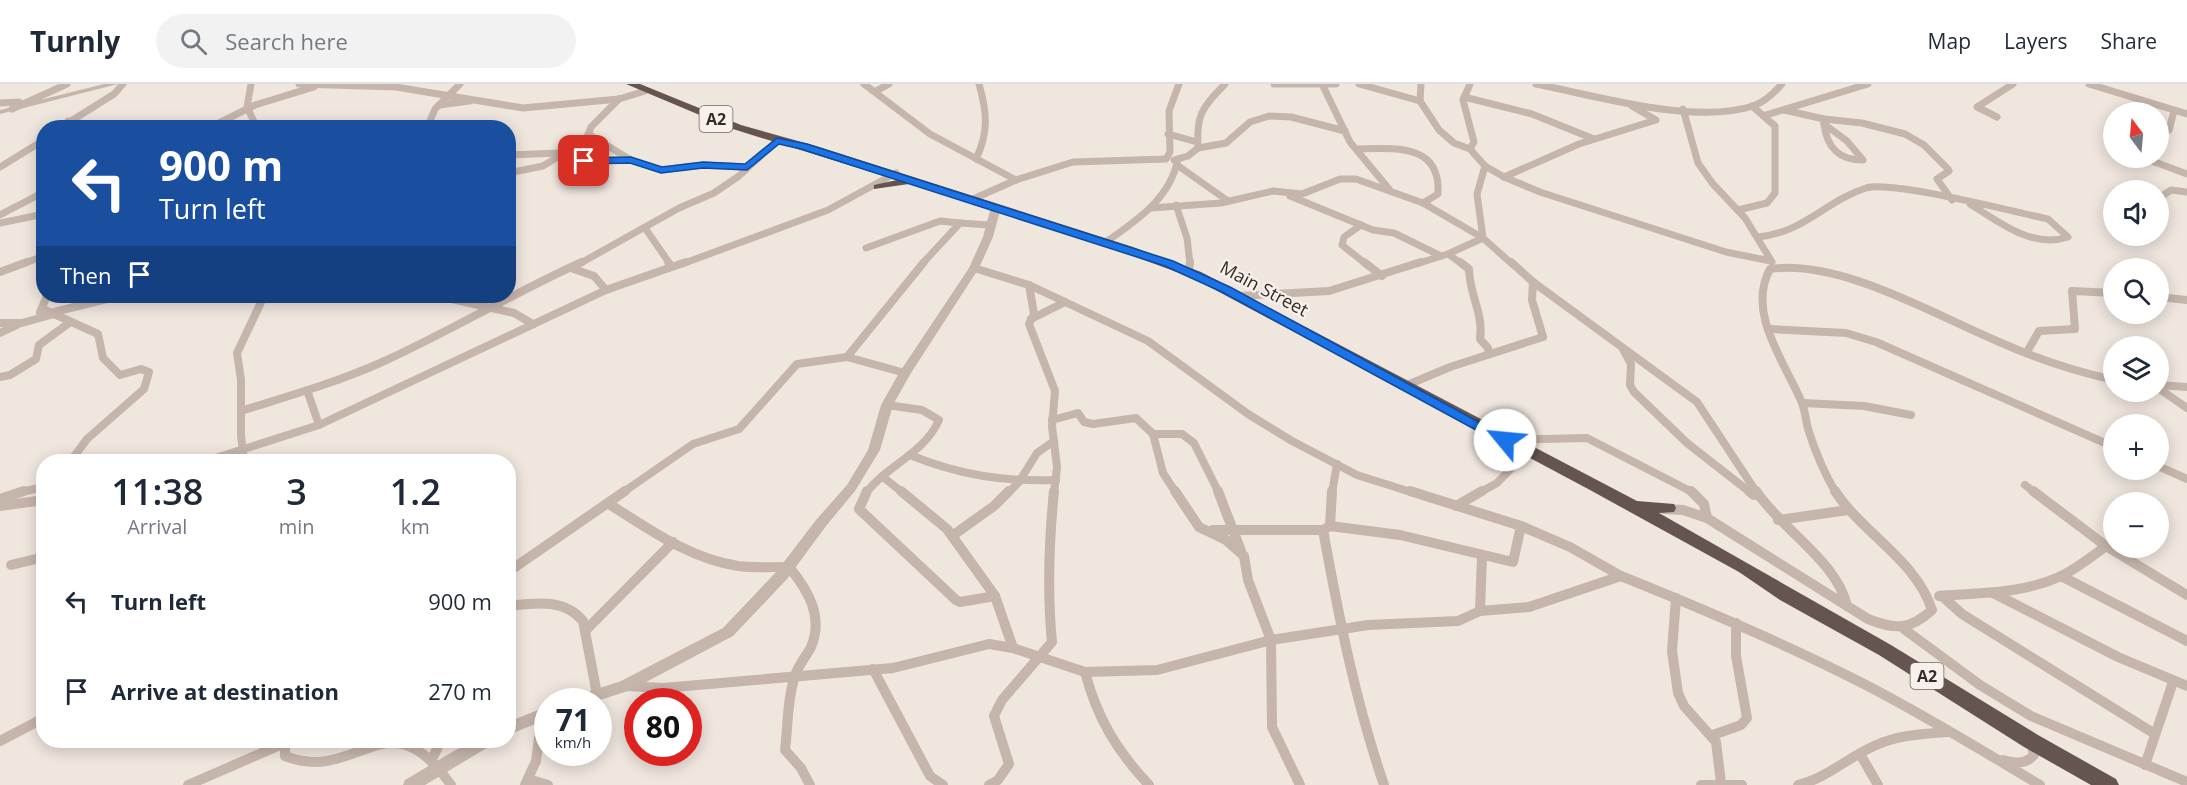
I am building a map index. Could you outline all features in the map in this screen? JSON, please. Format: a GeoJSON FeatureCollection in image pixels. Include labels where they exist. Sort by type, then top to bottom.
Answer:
{"type":"FeatureCollection","features":[{"type":"Feature","properties":{"kind":"highway","name":"Main Street"},"geometry":{"type":"LineString","coordinates":[[631,84],[777,141],[803,146],[959,195]]}},
{"type":"Feature","properties":{"kind":"highway","name":"Main Street"},"geometry":{"type":"LineString","coordinates":[[803,146],[1106,242],[1189,272],[1631,506],[1660,515]]}},
{"type":"Feature","properties":{"kind":"highway"},"geometry":{"type":"LineString","coordinates":[[875,187],[879,170]]}},
{"type":"Feature","properties":{"kind":"highway"},"geometry":{"type":"LineString","coordinates":[[875,187],[912,181]]}},
{"type":"Feature","properties":{"kind":"highway","name":"Main Street"},"geometry":{"type":"LineString","coordinates":[[1531,454],[1660,515]]}},
{"type":"Feature","properties":{"kind":"highway","name":"A2"},"geometry":{"type":"LineString","coordinates":[[1660,515],[1680,533],[1745,568],[1885,650],[2031,741],[2109,785]]}},
{"type":"Feature","properties":{"kind":"highway","name":"A2"},"geometry":{"type":"LineString","coordinates":[[1660,515],[1795,599]]}},
{"type":"Feature","properties":{"kind":"highway","name":"A2"},"geometry":{"type":"LineString","coordinates":[[2056,756],[2096,785]]}},
{"type":"Feature","properties":{"kind":"street"},"geometry":{"type":"LineString","coordinates":[[20,103],[23,97],[52,84]]}},
{"type":"Feature","properties":{"kind":"street"},"geometry":{"type":"LineString","coordinates":[[12,109],[20,103],[67,84]]}},
{"type":"Feature","properties":{"kind":"street"},"geometry":{"type":"LineString","coordinates":[[0,112],[114,84]]}},
{"type":"Feature","properties":{"kind":"street"},"geometry":{"type":"LineString","coordinates":[[70,120],[114,94],[123,84]]}},
{"type":"Feature","properties":{"kind":"street"},"geometry":{"type":"LineString","coordinates":[[251,84],[245,99],[246,110],[252,120]]}},
{"type":"Feature","properties":{"kind":"street"},"geometry":{"type":"LineString","coordinates":[[299,84],[390,86],[451,94],[523,108],[619,99],[645,90]]}},
{"type":"Feature","properties":{"kind":"street"},"geometry":{"type":"LineString","coordinates":[[429,120],[431,115],[460,84]]}},
{"type":"Feature","properties":{"kind":"street"},"geometry":{"type":"LineString","coordinates":[[864,84],[924,130],[1016,180]]}},
{"type":"Feature","properties":{"kind":"street"},"geometry":{"type":"LineString","coordinates":[[876,91],[889,84]]}},
{"type":"Feature","properties":{"kind":"street"},"geometry":{"type":"LineString","coordinates":[[976,159],[989,129],[986,104],[979,84]]}},
{"type":"Feature","properties":{"kind":"street"},"geometry":{"type":"LineString","coordinates":[[1166,159],[1170,152],[1169,111],[1179,84]]}},
{"type":"Feature","properties":{"kind":"street"},"geometry":{"type":"LineString","coordinates":[[1106,242],[1151,208],[1167,188],[1177,162],[1195,153],[1198,145],[1197,122],[1202,105],[1225,84]]}},
{"type":"Feature","properties":{"kind":"street"},"geometry":{"type":"LineString","coordinates":[[1274,84],[1323,86],[1336,84]]}},
{"type":"Feature","properties":{"kind":"street"},"geometry":{"type":"LineString","coordinates":[[1359,84],[1420,101]]}},
{"type":"Feature","properties":{"kind":"street"},"geometry":{"type":"LineString","coordinates":[[1421,84],[1420,101],[1439,130],[1454,143],[1470,149],[1485,166],[1504,177],[1540,192],[1726,252],[1774,264],[1823,271],[2067,368],[2103,377]]}},
{"type":"Feature","properties":{"kind":"street"},"geometry":{"type":"LineString","coordinates":[[1470,84],[1464,97],[1474,142],[1470,149]]}},
{"type":"Feature","properties":{"kind":"street"},"geometry":{"type":"LineString","coordinates":[[1536,84],[1632,103],[1683,109],[1723,110],[1752,106],[1772,94],[1782,84]]}},
{"type":"Feature","properties":{"kind":"street"},"geometry":{"type":"LineString","coordinates":[[1766,115],[1868,84]]}},
{"type":"Feature","properties":{"kind":"street"},"geometry":{"type":"LineString","coordinates":[[1997,117],[1977,107],[2013,84]]}},
{"type":"Feature","properties":{"kind":"street"},"geometry":{"type":"LineString","coordinates":[[2090,84],[2187,114]]}},
{"type":"Feature","properties":{"kind":"street"},"geometry":{"type":"LineString","coordinates":[[225,120],[246,110],[323,85]]}},
{"type":"Feature","properties":{"kind":"street"},"geometry":{"type":"LineString","coordinates":[[1323,86],[1350,141],[1359,149],[1389,189]]}},
{"type":"Feature","properties":{"kind":"street"},"geometry":{"type":"LineString","coordinates":[[1464,97],[1532,114],[1594,139]]}},
{"type":"Feature","properties":{"kind":"street"},"geometry":{"type":"LineString","coordinates":[[440,105],[478,99]]}},
{"type":"Feature","properties":{"kind":"street"},"geometry":{"type":"LineString","coordinates":[[516,171],[543,166],[559,154],[582,142],[598,118],[619,99]]}},
{"type":"Feature","properties":{"kind":"street"},"geometry":{"type":"LineString","coordinates":[[0,103],[20,103]]}},
{"type":"Feature","properties":{"kind":"street"},"geometry":{"type":"LineString","coordinates":[[1504,177],[1594,139],[1656,120],[1632,103]]}},
{"type":"Feature","properties":{"kind":"street"},"geometry":{"type":"LineString","coordinates":[[1738,210],[1767,203],[1775,194],[1773,171],[1775,126],[1766,115],[1752,106]]}},
{"type":"Feature","properties":{"kind":"street"},"geometry":{"type":"LineString","coordinates":[[1683,109],[1698,163],[1738,210],[1774,264]]}},
{"type":"Feature","properties":{"kind":"street"},"geometry":{"type":"LineString","coordinates":[[1784,110],[1824,122],[1862,123],[1910,136],[1924,145],[1948,169],[1949,171],[1937,179],[1952,200]]}},
{"type":"Feature","properties":{"kind":"street"},"geometry":{"type":"LineString","coordinates":[[2169,130],[2174,111]]}},
{"type":"Feature","properties":{"kind":"street"},"geometry":{"type":"LineString","coordinates":[[1168,134],[1198,145],[1228,142],[1248,122],[1276,115],[1288,116],[1321,128],[1345,131]]}},
{"type":"Feature","properties":{"kind":"street"},"geometry":{"type":"LineString","coordinates":[[1824,122],[1851,145],[1863,160],[1846,160],[1835,154],[1826,142],[1824,122]]}},
{"type":"Feature","properties":{"kind":"street"},"geometry":{"type":"LineString","coordinates":[[588,134],[631,160],[661,170],[703,165],[747,167]]}},
{"type":"Feature","properties":{"kind":"street"},"geometry":{"type":"LineString","coordinates":[[516,294],[571,268],[678,208],[714,193],[739,176],[777,141]]}},
{"type":"Feature","properties":{"kind":"street"},"geometry":{"type":"LineString","coordinates":[[0,167],[36,145]]}},
{"type":"Feature","properties":{"kind":"street"},"geometry":{"type":"LineString","coordinates":[[1359,149],[1393,148],[1414,152],[1430,159],[1440,184],[1438,194],[1423,203]]}},
{"type":"Feature","properties":{"kind":"street"},"geometry":{"type":"LineString","coordinates":[[516,155],[559,154],[584,161],[631,160]]}},
{"type":"Feature","properties":{"kind":"street"},"geometry":{"type":"LineString","coordinates":[[973,199],[1016,180],[1082,160],[1166,159],[1177,162],[1228,201]]}},
{"type":"Feature","properties":{"kind":"street"},"geometry":{"type":"LineString","coordinates":[[1483,238],[1476,194],[1485,166]]}},
{"type":"Feature","properties":{"kind":"street"},"geometry":{"type":"LineString","coordinates":[[2169,167],[2187,174]]}},
{"type":"Feature","properties":{"kind":"street"},"geometry":{"type":"LineString","coordinates":[[231,454],[319,425],[606,290],[748,241],[860,195],[896,175]]}},
{"type":"Feature","properties":{"kind":"street"},"geometry":{"type":"LineString","coordinates":[[1151,208],[1228,201],[1261,193],[1306,193],[1340,178],[1356,179],[1423,203],[1483,238],[1533,282],[1691,395],[1705,409],[1763,502],[1838,583],[1847,606]]}},
{"type":"Feature","properties":{"kind":"street"},"geometry":{"type":"LineString","coordinates":[[1758,237],[1785,234],[1873,185],[1896,187],[2048,219],[2068,237],[2052,239],[2023,235],[1971,204]]}},
{"type":"Feature","properties":{"kind":"street"},"geometry":{"type":"LineString","coordinates":[[2169,191],[2187,192]]}},
{"type":"Feature","properties":{"kind":"street"},"geometry":{"type":"LineString","coordinates":[[1279,192],[1360,225],[1394,233],[1444,255],[1468,269],[1468,277],[1481,316],[1480,339],[1488,348],[1489,354]]}},
{"type":"Feature","properties":{"kind":"street"},"geometry":{"type":"LineString","coordinates":[[0,215],[36,197]]}},
{"type":"Feature","properties":{"kind":"street"},"geometry":{"type":"LineString","coordinates":[[1176,205],[1191,258],[1189,272]]}},
{"type":"Feature","properties":{"kind":"street"},"geometry":{"type":"LineString","coordinates":[[612,690],[626,686],[728,632],[789,567],[821,523],[851,489],[874,450],[887,405],[905,373],[974,268],[988,237],[989,225],[996,207]]}},
{"type":"Feature","properties":{"kind":"street"},"geometry":{"type":"LineString","coordinates":[[0,223],[36,216]]}},
{"type":"Feature","properties":{"kind":"street"},"geometry":{"type":"LineString","coordinates":[[866,248],[940,221],[989,225]]}},
{"type":"Feature","properties":{"kind":"street"},"geometry":{"type":"LineString","coordinates":[[847,357],[909,279],[960,223]]}},
{"type":"Feature","properties":{"kind":"street"},"geometry":{"type":"LineString","coordinates":[[1360,225],[1344,237],[1342,245],[1382,276]]}},
{"type":"Feature","properties":{"kind":"street"},"geometry":{"type":"LineString","coordinates":[[645,228],[671,266]]}},
{"type":"Feature","properties":{"kind":"street"},"geometry":{"type":"LineString","coordinates":[[1238,296],[1320,293],[1382,276],[1419,261],[1444,255],[1483,238]]}},
{"type":"Feature","properties":{"kind":"street"},"geometry":{"type":"LineString","coordinates":[[0,264],[36,260]]}},
{"type":"Feature","properties":{"kind":"street"},"geometry":{"type":"LineString","coordinates":[[0,272],[28,261]]}},
{"type":"Feature","properties":{"kind":"street"},"geometry":{"type":"LineString","coordinates":[[1774,264],[1764,278],[1763,310],[1768,329],[1803,403],[1817,456],[1833,489],[1848,510],[1936,596],[2155,734]]}},
{"type":"Feature","properties":{"kind":"street"},"geometry":{"type":"LineString","coordinates":[[571,268],[594,276],[606,290]]}},
{"type":"Feature","properties":{"kind":"street"},"geometry":{"type":"LineString","coordinates":[[974,268],[1029,285],[1148,340],[1248,414],[1357,476],[1521,526],[1570,547],[1621,576],[1736,623],[1898,702],[2040,785]]}},
{"type":"Feature","properties":{"kind":"street"},"geometry":{"type":"LineString","coordinates":[[1405,386],[1489,354],[1543,337],[1532,300],[1533,282]]}},
{"type":"Feature","properties":{"kind":"street"},"geometry":{"type":"LineString","coordinates":[[989,785],[998,780],[1010,764],[994,716],[1002,700],[1052,642],[1049,611],[1050,531],[1056,480],[1052,420],[1055,391],[1029,324],[1034,314],[1029,285]]}},
{"type":"Feature","properties":{"kind":"street"},"geometry":{"type":"LineString","coordinates":[[2027,352],[2039,331],[2075,329],[2072,291],[2103,292]]}},
{"type":"Feature","properties":{"kind":"street"},"geometry":{"type":"LineString","coordinates":[[2169,298],[2187,300]]}},
{"type":"Feature","properties":{"kind":"street"},"geometry":{"type":"LineString","coordinates":[[1031,319],[1065,302]]}},
{"type":"Feature","properties":{"kind":"street"},"geometry":{"type":"LineString","coordinates":[[0,324],[26,322],[43,309],[45,303]]}},
{"type":"Feature","properties":{"kind":"street"},"geometry":{"type":"LineString","coordinates":[[0,333],[85,303]]}},
{"type":"Feature","properties":{"kind":"street"},"geometry":{"type":"LineString","coordinates":[[242,454],[241,368],[237,350],[260,303]]}},
{"type":"Feature","properties":{"kind":"street"},"geometry":{"type":"LineString","coordinates":[[470,303],[514,313],[534,324]]}},
{"type":"Feature","properties":{"kind":"street"},"geometry":{"type":"LineString","coordinates":[[241,411],[307,390],[382,362],[497,303]]}},
{"type":"Feature","properties":{"kind":"street"},"geometry":{"type":"LineString","coordinates":[[43,309],[69,323],[86,327],[98,334],[97,344],[101,356],[120,375],[141,369],[149,372],[144,388],[87,439],[76,454]]}},
{"type":"Feature","properties":{"kind":"street"},"geometry":{"type":"LineString","coordinates":[[0,377],[10,375],[36,359],[39,345],[69,323]]}},
{"type":"Feature","properties":{"kind":"street"},"geometry":{"type":"LineString","coordinates":[[1768,329],[1846,333],[1876,342],[2103,442]]}},
{"type":"Feature","properties":{"kind":"street"},"geometry":{"type":"LineString","coordinates":[[1622,345],[1631,364],[1630,385],[1634,392],[1687,442],[1763,502]]}},
{"type":"Feature","properties":{"kind":"street"},"geometry":{"type":"LineString","coordinates":[[516,566],[693,444],[739,429],[797,364],[847,357],[905,373]]}},
{"type":"Feature","properties":{"kind":"street"},"geometry":{"type":"LineString","coordinates":[[2169,386],[2187,387]]}},
{"type":"Feature","properties":{"kind":"street"},"geometry":{"type":"LineString","coordinates":[[307,390],[319,425]]}},
{"type":"Feature","properties":{"kind":"street"},"geometry":{"type":"LineString","coordinates":[[2169,394],[2187,408]]}},
{"type":"Feature","properties":{"kind":"street"},"geometry":{"type":"LineString","coordinates":[[1803,403],[1864,406],[1911,415]]}},
{"type":"Feature","properties":{"kind":"street"},"geometry":{"type":"LineString","coordinates":[[887,405],[922,410],[939,420],[938,426],[861,499],[859,509],[956,600],[960,602],[984,596],[995,596]]}},
{"type":"Feature","properties":{"kind":"street"},"geometry":{"type":"LineString","coordinates":[[1052,420],[1078,412],[1084,423],[1093,424],[1136,418],[1153,434],[1163,473],[1199,527],[1226,540],[1244,556]]}},
{"type":"Feature","properties":{"kind":"street"},"geometry":{"type":"LineString","coordinates":[[1153,434],[1182,434],[1194,443],[1223,501],[1244,556],[1248,580],[1271,640],[1272,728],[1300,785]]}},
{"type":"Feature","properties":{"kind":"street"},"geometry":{"type":"LineString","coordinates":[[1505,440],[1574,437],[1599,442],[1694,493],[1704,504],[1707,518]]}},
{"type":"Feature","properties":{"kind":"street"},"geometry":{"type":"LineString","coordinates":[[952,536],[994,506],[1019,482],[1031,460],[1054,441]]}},
{"type":"Feature","properties":{"kind":"street"},"geometry":{"type":"LineString","coordinates":[[1456,506],[1497,483],[1531,454]]}},
{"type":"Feature","properties":{"kind":"street"},"geometry":{"type":"LineString","coordinates":[[910,455],[965,476],[1019,482],[1056,480]]}},
{"type":"Feature","properties":{"kind":"street"},"geometry":{"type":"LineString","coordinates":[[1337,464],[1327,528],[1341,628],[1363,724],[1384,785]]}},
{"type":"Feature","properties":{"kind":"street"},"geometry":{"type":"LineString","coordinates":[[2169,471],[2187,479]]}},
{"type":"Feature","properties":{"kind":"street"},"geometry":{"type":"LineString","coordinates":[[883,477],[908,496],[952,536],[995,596],[1013,648]]}},
{"type":"Feature","properties":{"kind":"street"},"geometry":{"type":"LineString","coordinates":[[2025,485],[2103,544]]}},
{"type":"Feature","properties":{"kind":"street"},"geometry":{"type":"LineString","coordinates":[[0,499],[7,495],[36,489]]}},
{"type":"Feature","properties":{"kind":"street"},"geometry":{"type":"LineString","coordinates":[[0,506],[36,501]]}},
{"type":"Feature","properties":{"kind":"street"},"geometry":{"type":"LineString","coordinates":[[609,504],[672,542],[699,554],[737,566],[789,567],[804,583],[811,596],[815,616],[814,638],[795,675],[785,750],[801,768],[810,785]]}},
{"type":"Feature","properties":{"kind":"street"},"geometry":{"type":"LineString","coordinates":[[1778,520],[1848,510]]}},
{"type":"Feature","properties":{"kind":"street"},"geometry":{"type":"LineString","coordinates":[[1660,515],[1707,518],[1847,606],[1887,627],[1904,630],[2014,706],[2071,735],[2187,782]]}},
{"type":"Feature","properties":{"kind":"street"},"geometry":{"type":"LineString","coordinates":[[1199,527],[1220,532],[1327,528],[1400,535],[1513,562],[1521,526]]}},
{"type":"Feature","properties":{"kind":"street"},"geometry":{"type":"LineString","coordinates":[[585,631],[659,559],[672,542]]}},
{"type":"Feature","properties":{"kind":"street"},"geometry":{"type":"LineString","coordinates":[[1936,596],[1993,593],[2028,587],[2061,576],[2103,548]]}},
{"type":"Feature","properties":{"kind":"street"},"geometry":{"type":"LineString","coordinates":[[1480,611],[1482,556]]}},
{"type":"Feature","properties":{"kind":"street"},"geometry":{"type":"LineString","coordinates":[[2126,558],[2187,595]]}},
{"type":"Feature","properties":{"kind":"street"},"geometry":{"type":"LineString","coordinates":[[11,565],[36,559]]}},
{"type":"Feature","properties":{"kind":"street"},"geometry":{"type":"LineString","coordinates":[[626,686],[663,688],[893,668],[989,644],[1013,648],[1085,672],[1175,668],[1271,640],[1341,628],[1458,621],[1480,611],[1529,607],[1621,576]]}},
{"type":"Feature","properties":{"kind":"street"},"geometry":{"type":"LineString","coordinates":[[2061,576],[2187,641]]}},
{"type":"Feature","properties":{"kind":"street"},"geometry":{"type":"LineString","coordinates":[[1993,593],[2118,657],[2187,686]]}},
{"type":"Feature","properties":{"kind":"street"},"geometry":{"type":"LineString","coordinates":[[1904,630],[1920,622],[1932,610],[1936,596]]}},
{"type":"Feature","properties":{"kind":"street"},"geometry":{"type":"LineString","coordinates":[[1676,597],[1672,651],[1678,693],[1684,706],[1713,735],[1718,749],[1721,783]]}},
{"type":"Feature","properties":{"kind":"street"},"geometry":{"type":"LineString","coordinates":[[516,605],[548,604],[570,607],[583,621],[596,688]]}},
{"type":"Feature","properties":{"kind":"street"},"geometry":{"type":"LineString","coordinates":[[1713,735],[1741,725],[1746,718],[1736,656],[1736,623]]}},
{"type":"Feature","properties":{"kind":"street"},"geometry":{"type":"LineString","coordinates":[[873,669],[930,776],[943,785]]}},
{"type":"Feature","properties":{"kind":"street"},"geometry":{"type":"LineString","coordinates":[[1085,672],[1091,697],[1109,738],[1120,755],[1149,785]]}},
{"type":"Feature","properties":{"kind":"street"},"geometry":{"type":"LineString","coordinates":[[2145,765],[2173,682]]}},
{"type":"Feature","properties":{"kind":"street"},"geometry":{"type":"LineString","coordinates":[[516,726],[534,718]]}},
{"type":"Feature","properties":{"kind":"street"},"geometry":{"type":"LineString","coordinates":[[0,741],[36,722]]}},
{"type":"Feature","properties":{"kind":"street"},"geometry":{"type":"LineString","coordinates":[[1803,785],[1836,770],[1860,754],[1889,740],[1948,732]]}},
{"type":"Feature","properties":{"kind":"street"},"geometry":{"type":"LineString","coordinates":[[1993,758],[2024,763],[2029,761],[2034,754],[2031,741]]}},
{"type":"Feature","properties":{"kind":"street"},"geometry":{"type":"LineString","coordinates":[[188,785],[271,748]]}},
{"type":"Feature","properties":{"kind":"street"},"geometry":{"type":"LineString","coordinates":[[285,748],[285,756],[295,766],[311,773],[330,769],[386,748]]}},
{"type":"Feature","properties":{"kind":"street"},"geometry":{"type":"LineString","coordinates":[[418,748],[451,785]]}},
{"type":"Feature","properties":{"kind":"street"},"geometry":{"type":"LineString","coordinates":[[434,764],[439,748]]}},
{"type":"Feature","properties":{"kind":"street"},"geometry":{"type":"LineString","coordinates":[[411,785],[434,764],[468,748]]}},
{"type":"Feature","properties":{"kind":"street"},"geometry":{"type":"LineString","coordinates":[[1860,754],[1878,785]]}},
{"type":"Feature","properties":{"kind":"street"},"geometry":{"type":"LineString","coordinates":[[534,766],[527,782],[548,785]]}},
{"type":"Feature","properties":{"kind":"street"},"geometry":{"type":"LineString","coordinates":[[1701,785],[1721,783],[1742,785]]}},
{"type":"Feature","properties":{"kind":"route"},"geometry":{"type":"LineString","coordinates":[[584,161],[631,160],[661,170],[703,165],[747,167],[777,141],[803,146],[1169,263],[1226,290],[1505,440]]}}]}
